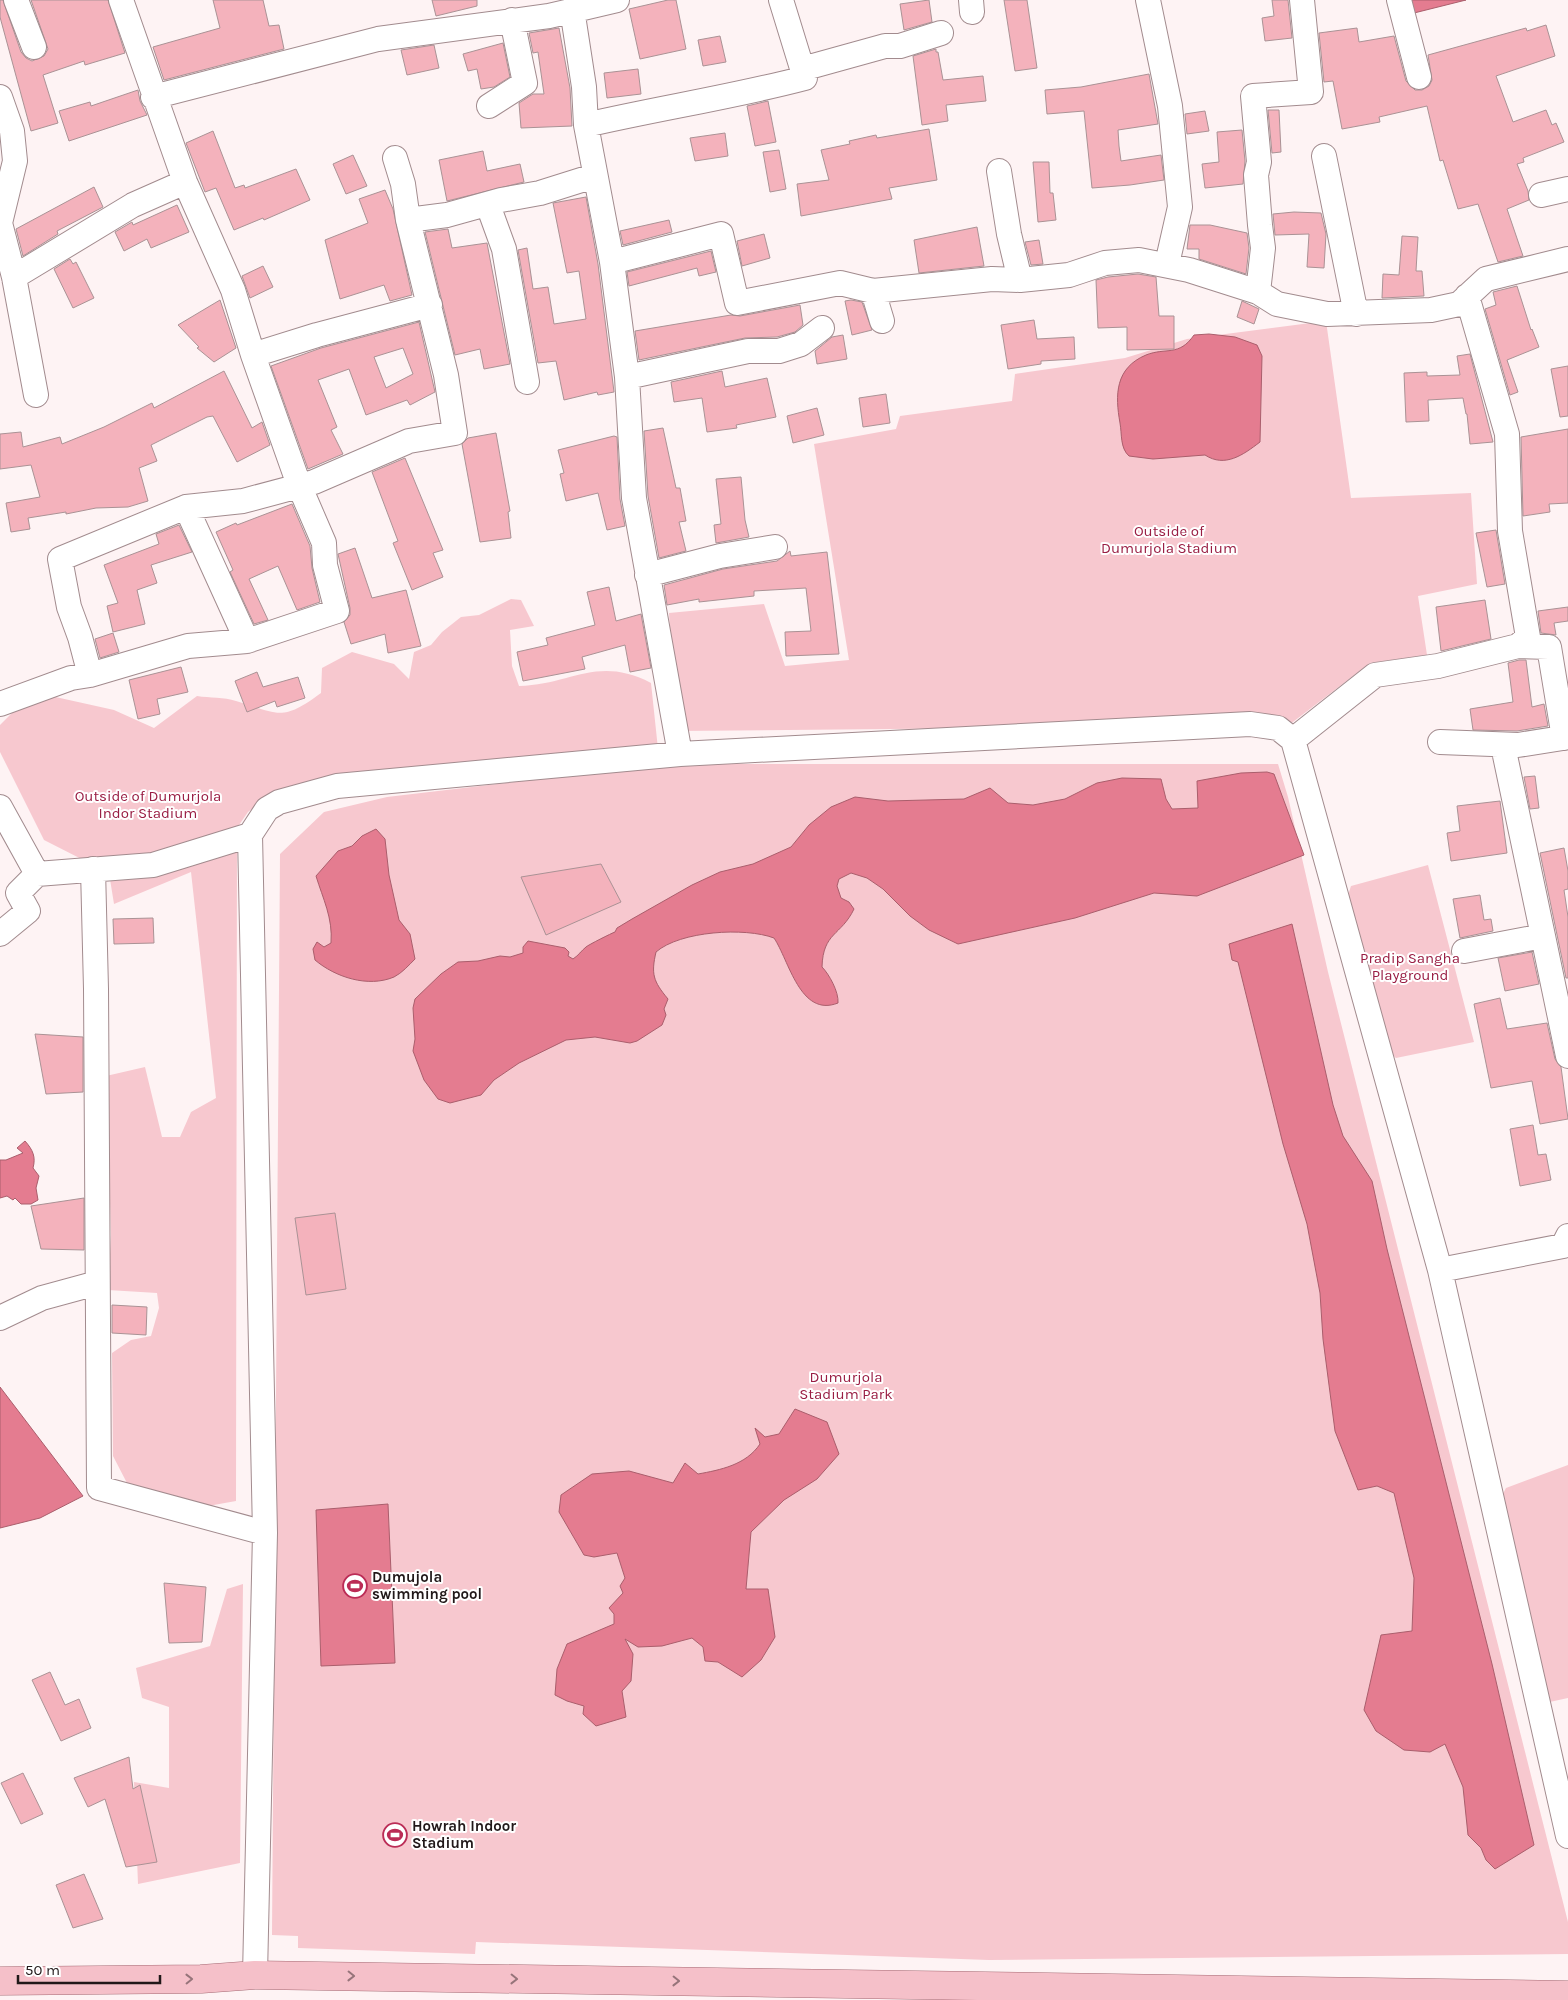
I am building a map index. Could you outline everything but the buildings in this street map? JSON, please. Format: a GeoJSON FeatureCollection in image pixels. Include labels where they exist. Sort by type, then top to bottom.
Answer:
{"type":"FeatureCollection","features":[{"type":"Feature","properties":{"kind":"main road"},"geometry":{"type":"LineString","coordinates":[[0,1980],[201,1979],[255,1975],[794,1992],[1568,1995]]}},
{"type":"Feature","properties":{"kind":"street"},"geometry":{"type":"LineString","coordinates":[[16,0],[34,47]]}},
{"type":"Feature","properties":{"kind":"street"},"geometry":{"type":"LineString","coordinates":[[0,704],[71,678],[90,675],[188,646],[247,641],[337,611],[325,565],[324,543],[299,485],[253,355],[233,290],[186,182],[153,97],[121,0]]}},
{"type":"Feature","properties":{"kind":"street"},"geometry":{"type":"LineString","coordinates":[[153,97],[378,38],[550,16],[572,9],[617,0]]}},
{"type":"Feature","properties":{"kind":"street"},"geometry":{"type":"LineString","coordinates":[[586,125],[648,110],[751,93],[805,78],[781,0]]}},
{"type":"Feature","properties":{"kind":"street"},"geometry":{"type":"LineString","coordinates":[[1148,0],[1170,106],[1180,207],[1167,264]]}},
{"type":"Feature","properties":{"kind":"street"},"geometry":{"type":"LineString","coordinates":[[1258,292],[1263,248],[1256,175],[1259,162],[1253,96],[1312,92],[1302,0]]}},
{"type":"Feature","properties":{"kind":"street"},"geometry":{"type":"LineString","coordinates":[[1399,0],[1419,77]]}},
{"type":"Feature","properties":{"kind":"street"},"geometry":{"type":"LineString","coordinates":[[572,9],[584,87],[586,125],[594,176],[612,262],[627,377],[634,498],[680,754]]}},
{"type":"Feature","properties":{"kind":"street"},"geometry":{"type":"LineString","coordinates":[[489,106],[525,83],[512,20]]}},
{"type":"Feature","properties":{"kind":"street"},"geometry":{"type":"LineString","coordinates":[[802,69],[885,46],[900,46],[941,33]]}},
{"type":"Feature","properties":{"kind":"street"},"geometry":{"type":"LineString","coordinates":[[0,97],[12,131],[15,161],[0,223],[14,277],[36,395]]}},
{"type":"Feature","properties":{"kind":"street"},"geometry":{"type":"LineString","coordinates":[[1324,156],[1356,314]]}},
{"type":"Feature","properties":{"kind":"street"},"geometry":{"type":"LineString","coordinates":[[90,675],[80,637],[69,607],[60,559],[186,507],[243,501],[314,482],[409,442],[454,433],[446,375],[408,220],[403,184],[395,158]]}},
{"type":"Feature","properties":{"kind":"street"},"geometry":{"type":"LineString","coordinates":[[999,172],[1009,234],[1020,280]]}},
{"type":"Feature","properties":{"kind":"street"},"geometry":{"type":"LineString","coordinates":[[408,220],[447,215],[540,193],[594,176]]}},
{"type":"Feature","properties":{"kind":"street"},"geometry":{"type":"LineString","coordinates":[[14,277],[133,205],[186,182]]}},
{"type":"Feature","properties":{"kind":"street"},"geometry":{"type":"LineString","coordinates":[[1541,195],[1568,189]]}},
{"type":"Feature","properties":{"kind":"street"},"geometry":{"type":"LineString","coordinates":[[488,205],[504,249],[527,382]]}},
{"type":"Feature","properties":{"kind":"street"},"geometry":{"type":"LineString","coordinates":[[612,262],[721,234],[737,303],[840,283],[873,291],[992,279],[1020,280],[1069,275],[1105,263],[1139,260],[1167,264],[1258,292],[1277,304],[1327,314],[1356,314],[1431,310],[1459,304],[1486,279],[1568,259]]}},
{"type":"Feature","properties":{"kind":"street"},"geometry":{"type":"LineString","coordinates":[[873,291],[882,321]]}},
{"type":"Feature","properties":{"kind":"street"},"geometry":{"type":"LineString","coordinates":[[1467,296],[1507,434],[1510,531],[1528,637],[1518,646]]}},
{"type":"Feature","properties":{"kind":"street"},"geometry":{"type":"LineString","coordinates":[[253,355],[317,335],[430,305]]}},
{"type":"Feature","properties":{"kind":"street"},"geometry":{"type":"LineString","coordinates":[[627,377],[748,352],[779,350],[801,344],[822,328]]}},
{"type":"Feature","properties":{"kind":"street"},"geometry":{"type":"LineString","coordinates":[[186,507],[247,641]]}},
{"type":"Feature","properties":{"kind":"street"},"geometry":{"type":"LineString","coordinates":[[648,576],[720,556],[775,547]]}},
{"type":"Feature","properties":{"kind":"street"},"geometry":{"type":"LineString","coordinates":[[1293,740],[1374,675],[1438,666],[1518,646],[1549,647],[1566,737],[1503,746],[1440,742]]}},
{"type":"Feature","properties":{"kind":"street"},"geometry":{"type":"LineString","coordinates":[[255,1975],[265,1533],[250,835],[267,808],[279,802],[337,786],[680,754],[1250,724],[1278,728],[1293,740],[1440,1270],[1568,1836]]}},
{"type":"Feature","properties":{"kind":"street"},"geometry":{"type":"LineString","coordinates":[[1503,746],[1568,1056]]}},
{"type":"Feature","properties":{"kind":"street"},"geometry":{"type":"LineString","coordinates":[[0,807],[37,874]]}},
{"type":"Feature","properties":{"kind":"street"},"geometry":{"type":"LineString","coordinates":[[0,934],[28,912],[18,892],[37,874],[152,865],[250,835]]}},
{"type":"Feature","properties":{"kind":"street"},"geometry":{"type":"LineString","coordinates":[[93,869],[96,989],[99,1488],[265,1533]]}},
{"type":"Feature","properties":{"kind":"street"},"geometry":{"type":"LineString","coordinates":[[1464,951],[1543,936]]}},
{"type":"Feature","properties":{"kind":"street"},"geometry":{"type":"LineString","coordinates":[[1440,1270],[1563,1246],[1568,1236]]}},
{"type":"Feature","properties":{"kind":"street"},"geometry":{"type":"LineString","coordinates":[[0,1318],[42,1298],[97,1283]]}},
{"type":"Feature","properties":{"kind":"green space","name":"Outside of Dumurjola Stadium"},"geometry":{"type":"Polygon","coordinates":[[[1326,321],[1351,498],[1471,493],[1477,584],[1418,596],[1427,655],[1370,663],[1289,725],[676,731],[669,613],[764,604],[785,666],[849,660],[814,444],[896,429],[900,416],[1012,401],[1015,374],[1125,358],[1187,339],[1326,321]]]}},
{"type":"Feature","properties":{"kind":"green space","name":"Outside of Dumurjola Indor Stadium"},"geometry":{"type":"Polygon","coordinates":[[[511,599],[521,600],[534,626],[510,630],[512,666],[519,686],[554,681],[599,671],[632,675],[651,683],[658,749],[264,799],[248,812],[237,828],[236,1501],[158,1515],[128,1485],[113,1456],[112,1353],[131,1340],[151,1336],[159,1308],[157,1293],[108,1290],[111,1235],[106,1076],[145,1067],[162,1137],[180,1137],[191,1112],[216,1098],[191,872],[114,904],[109,873],[44,840],[0,752],[0,725],[33,692],[114,710],[154,728],[197,696],[222,698],[272,712],[288,712],[321,693],[322,668],[352,652],[394,664],[409,679],[414,652],[431,645],[442,632],[461,617],[479,615],[511,599]]]}},
{"type":"Feature","properties":{"kind":"green space","name":"Dumurjola Stadium Park"},"geometry":{"type":"Polygon","coordinates":[[[681,764],[1278,764],[1288,797],[1328,972],[1568,1922],[1568,1954],[989,1960],[476,1942],[475,1954],[298,1948],[298,1936],[272,1935],[280,854],[324,812],[387,797],[640,767],[681,764]]]}},
{"type":"Feature","properties":{"kind":"green space","name":"Pradip Sangha Playground"},"geometry":{"type":"Polygon","coordinates":[[[1428,865],[1474,1042],[1396,1058],[1389,1052],[1348,895],[1351,886],[1428,865]]]}},
{"type":"Feature","properties":{"kind":"green space"},"geometry":{"type":"Polygon","coordinates":[[[1568,1465],[1568,1698],[1545,1703],[1498,1503],[1506,1488],[1568,1465]]]}},
{"type":"Feature","properties":{"kind":"green space"},"geometry":{"type":"Polygon","coordinates":[[[243,1584],[240,1863],[138,1884],[134,1782],[169,1788],[169,1707],[142,1698],[136,1668],[210,1646],[227,1589],[243,1584]]]}},
{"type":"Feature","properties":{"kind":"shaded area"},"geometry":{"type":"Polygon","coordinates":[[[1403,0],[1466,0],[1406,15],[1403,0]]]}},
{"type":"Feature","properties":{"kind":"shaded area"},"geometry":{"type":"Polygon","coordinates":[[[1209,334],[1235,337],[1257,345],[1262,356],[1260,442],[1240,455],[1227,460],[1212,459],[1205,455],[1153,459],[1129,456],[1124,449],[1118,413],[1120,383],[1128,367],[1146,355],[1177,349],[1188,342],[1194,335],[1209,334]]]}},
{"type":"Feature","properties":{"kind":"shaded area"},"geometry":{"type":"Polygon","coordinates":[[[1267,772],[1274,774],[1304,855],[1197,896],[1154,893],[1075,918],[958,944],[929,930],[910,916],[883,889],[867,878],[851,873],[839,879],[837,886],[841,898],[849,902],[854,909],[844,925],[829,940],[823,956],[822,967],[833,984],[838,1003],[825,1005],[814,1002],[805,995],[797,984],[774,938],[747,933],[713,933],[680,939],[656,952],[654,977],[668,999],[664,1009],[666,1015],[662,1025],[637,1041],[630,1043],[595,1037],[566,1040],[519,1063],[494,1080],[481,1095],[450,1103],[438,1099],[424,1080],[413,1051],[415,1039],[413,1008],[415,999],[441,974],[458,962],[478,961],[500,956],[510,957],[523,953],[523,947],[528,941],[565,948],[569,952],[568,956],[573,959],[588,946],[615,932],[617,928],[692,885],[720,872],[753,864],[791,847],[809,825],[831,807],[855,797],[888,801],[964,799],[990,788],[1008,803],[1033,805],[1065,799],[1097,783],[1122,778],[1161,779],[1166,799],[1172,809],[1198,808],[1197,781],[1241,773],[1267,772]]]}},
{"type":"Feature","properties":{"kind":"shaded area"},"geometry":{"type":"Polygon","coordinates":[[[376,829],[385,839],[389,875],[399,920],[410,934],[415,959],[394,977],[384,980],[363,981],[342,976],[315,960],[313,949],[317,942],[324,947],[331,943],[327,909],[316,876],[338,851],[352,846],[362,836],[376,829]]]}},
{"type":"Feature","properties":{"kind":"shaded area"},"geometry":{"type":"Polygon","coordinates":[[[1292,924],[1333,1105],[1343,1136],[1372,1181],[1387,1249],[1492,1664],[1534,1845],[1495,1869],[1486,1860],[1481,1848],[1468,1835],[1463,1787],[1445,1744],[1430,1752],[1404,1750],[1376,1731],[1364,1710],[1381,1635],[1412,1631],[1414,1578],[1394,1493],[1377,1486],[1358,1490],[1335,1431],[1323,1339],[1320,1293],[1307,1224],[1283,1144],[1238,962],[1232,960],[1229,944],[1292,924]]]}},
{"type":"Feature","properties":{"kind":"shaded area"},"geometry":{"type":"Polygon","coordinates":[[[25,1141],[33,1154],[33,1168],[39,1176],[36,1188],[38,1200],[31,1204],[21,1204],[15,1198],[13,1200],[7,1196],[0,1198],[0,1160],[6,1160],[23,1153],[17,1148],[25,1141]]]}},
{"type":"Feature","properties":{"kind":"shaded area"},"geometry":{"type":"Polygon","coordinates":[[[0,1387],[83,1496],[40,1518],[0,1528],[0,1387]]]}},
{"type":"Feature","properties":{"kind":"shaded area"},"geometry":{"type":"Polygon","coordinates":[[[795,1409],[827,1422],[839,1454],[817,1479],[784,1500],[751,1532],[746,1589],[768,1589],[775,1637],[761,1660],[742,1677],[718,1662],[705,1661],[703,1647],[692,1638],[662,1646],[638,1647],[625,1639],[633,1654],[631,1681],[622,1691],[626,1717],[596,1726],[583,1714],[584,1706],[555,1695],[557,1669],[567,1644],[614,1624],[614,1614],[609,1608],[623,1593],[620,1586],[625,1578],[617,1553],[594,1557],[584,1555],[559,1512],[561,1495],[592,1474],[629,1471],[673,1483],[685,1463],[698,1474],[732,1465],[748,1457],[760,1444],[755,1428],[765,1437],[779,1434],[795,1409]]]}},
{"type":"Feature","properties":{"kind":"shaded area","name":"Dumujola swimming pool"},"geometry":{"type":"Polygon","coordinates":[[[388,1504],[395,1663],[321,1666],[316,1510],[388,1504]]]}},
{"type":"Feature","properties":{"kind":"place","name":"Dumujola swimming pool"},"geometry":{"type":"Point","coordinates":[355,1586]}},
{"type":"Feature","properties":{"kind":"place","name":"Howrah Indoor Stadium"},"geometry":{"type":"Point","coordinates":[395,1835]}}]}
